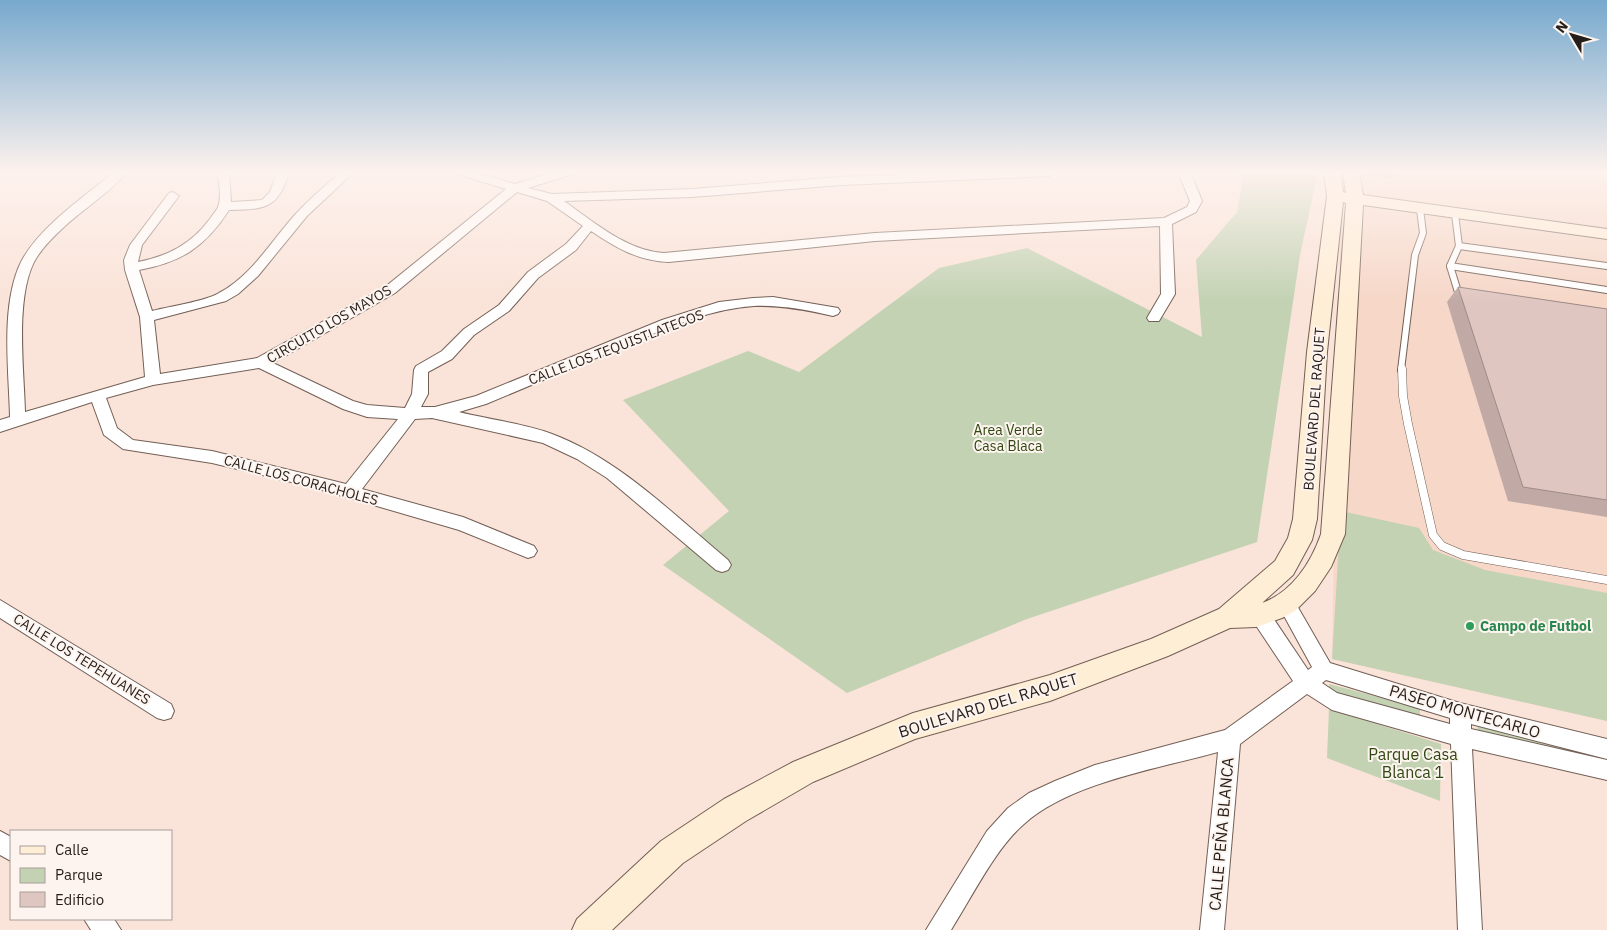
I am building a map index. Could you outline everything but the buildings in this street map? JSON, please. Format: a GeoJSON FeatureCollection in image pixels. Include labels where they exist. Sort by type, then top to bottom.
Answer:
{"type":"FeatureCollection","features":[{"type":"Feature","properties":{"kind":"street"},"geometry":{"type":"LineString","coordinates":[[18,419],[16,320],[18,291],[27,263],[40,244],[72,215]]}},
{"type":"Feature","properties":{"kind":"street"},"geometry":{"type":"LineString","coordinates":[[153,380],[147,317],[131,260],[136,245],[158,215]]}},
{"type":"Feature","properties":{"kind":"street"},"geometry":{"type":"LineString","coordinates":[[132,267],[164,261],[189,249],[209,228],[218,215]]}},
{"type":"Feature","properties":{"kind":"street"},"geometry":{"type":"LineString","coordinates":[[147,317],[221,298],[232,293],[254,272],[302,215]]}},
{"type":"Feature","properties":{"kind":"street","name":"CIRCUITO LOS MAYOS"},"geometry":{"type":"LineString","coordinates":[[0,426],[97,395],[153,380],[261,363],[390,290],[481,215]]}},
{"type":"Feature","properties":{"kind":"street"},"geometry":{"type":"LineString","coordinates":[[578,215],[628,247],[644,254],[662,258],[719,254],[875,236],[1166,222],[1179,215]]}},
{"type":"Feature","properties":{"kind":"street","name":"BOULEVARD DEL RAQUET"},"geometry":{"type":"LineString","coordinates":[[588,930],[672,852],[735,810],[804,772],[913,726],[1050,688],[1158,648],[1254,606],[1261,590],[1284,568],[1300,540],[1306,505],[1317,352],[1342,215]]}},
{"type":"Feature","properties":{"kind":"street","name":"BOULEVARD DEL RAQUET"},"geometry":{"type":"LineString","coordinates":[[1286,603],[1316,572],[1328,552],[1335,519],[1344,358],[1345,215]]}},
{"type":"Feature","properties":{"kind":"street"},"geometry":{"type":"LineString","coordinates":[[1466,215],[1607,234]]}},
{"type":"Feature","properties":{"kind":"street"},"geometry":{"type":"LineString","coordinates":[[1154,318],[1168,294],[1166,222]]}},
{"type":"Feature","properties":{"kind":"street"},"geometry":{"type":"LineString","coordinates":[[350,492],[410,414],[420,394],[421,370],[447,356],[469,332],[504,308],[533,275],[571,247],[591,224]]}},
{"type":"Feature","properties":{"kind":"street","name":"CALLE LOS TEQUISTLATECOS"},"geometry":{"type":"LineString","coordinates":[[432,412],[459,408],[645,332],[735,304],[769,302],[799,304],[833,311]]}},
{"type":"Feature","properties":{"kind":"street"},"geometry":{"type":"LineString","coordinates":[[1317,352],[1344,358]]}},
{"type":"Feature","properties":{"kind":"street"},"geometry":{"type":"LineString","coordinates":[[261,363],[358,408],[376,412],[410,414],[432,412],[546,438],[583,455],[613,474],[722,565]]}},
{"type":"Feature","properties":{"kind":"street","name":"CALLE LOS CORACHOLES"},"geometry":{"type":"LineString","coordinates":[[97,395],[110,432],[129,445],[212,457],[308,480],[463,524],[528,551]]}},
{"type":"Feature","properties":{"kind":"street"},"geometry":{"type":"LineString","coordinates":[[1300,540],[1328,552]]}},
{"type":"Feature","properties":{"kind":"street"},"geometry":{"type":"LineString","coordinates":[[938,930],[995,839],[1016,816],[1037,801],[1062,788],[1095,775],[1230,739],[1305,682],[1324,670],[1286,603],[1254,606],[1305,682]]}},
{"type":"Feature","properties":{"kind":"street","name":"CALLE LOS TEPEHUANES"},"geometry":{"type":"LineString","coordinates":[[0,608],[164,711]]}},
{"type":"Feature","properties":{"kind":"street","name":"PASEO MONTECARLO"},"geometry":{"type":"LineString","coordinates":[[1324,670],[1460,712],[1607,749]]}},
{"type":"Feature","properties":{"kind":"street","name":"PASEO MONTECARLO"},"geometry":{"type":"LineString","coordinates":[[1305,682],[1332,701],[1462,737],[1607,770]]}},
{"type":"Feature","properties":{"kind":"street"},"geometry":{"type":"LineString","coordinates":[[1460,712],[1470,930]]}},
{"type":"Feature","properties":{"kind":"street","name":"CALLE PEÑA BLANCA"},"geometry":{"type":"LineString","coordinates":[[1212,930],[1230,739]]}},
{"type":"Feature","properties":{"kind":"street"},"geometry":{"type":"LineString","coordinates":[[97,920],[109,930]]}},
{"type":"Feature","properties":{"kind":"lane"},"geometry":{"type":"LineString","coordinates":[[1421,215],[1423,233],[1415,255],[1401,374],[1406,415],[1433,536],[1442,546],[1463,555],[1607,580]]}},
{"type":"Feature","properties":{"kind":"lane"},"geometry":{"type":"LineString","coordinates":[[1455,215],[1459,246],[1450,266],[1458,292],[1468,296]]}},
{"type":"Feature","properties":{"kind":"lane"},"geometry":{"type":"LineString","coordinates":[[1459,246],[1607,266]]}},
{"type":"Feature","properties":{"kind":"lane"},"geometry":{"type":"LineString","coordinates":[[1450,266],[1607,290]]}},
{"type":"Feature","properties":{"kind":"shaded area"},"geometry":{"type":"Polygon","coordinates":[[[1340,215],[1607,215],[1607,721],[1332,659],[1340,215]]]}},
{"type":"Feature","properties":{"kind":"green space","name":"Area Verde Casa Blaca"},"geometry":{"type":"Polygon","coordinates":[[[1234,215],[1309,215],[1300,255],[1257,542],[1027,619],[847,693],[663,565],[729,511],[623,400],[748,351],[799,372],[939,268],[1027,248],[1202,337],[1196,260],[1234,215]]]}},
{"type":"Feature","properties":{"kind":"green space","name":"Campo de Futbol"},"geometry":{"type":"Polygon","coordinates":[[[1341,511],[1419,528],[1433,550],[1485,570],[1607,593],[1607,721],[1332,659],[1341,511]]]}},
{"type":"Feature","properties":{"kind":"green space"},"geometry":{"type":"Polygon","coordinates":[[[1329,684],[1420,708],[1420,722],[1330,697],[1329,684]]]}},
{"type":"Feature","properties":{"kind":"green space","name":"Parque Casa Blanca 1"},"geometry":{"type":"Polygon","coordinates":[[[1329,709],[1441,744],[1440,801],[1327,758],[1329,709]]]}},
{"type":"Feature","properties":{"kind":"green space"},"geometry":{"type":"Polygon","coordinates":[[[1477,721],[1607,754],[1607,765],[1478,736],[1477,721]]]}},
{"type":"Feature","properties":{"kind":"place","name":"Campo de Futbol"},"geometry":{"type":"Point","coordinates":[1470,626]}}]}
